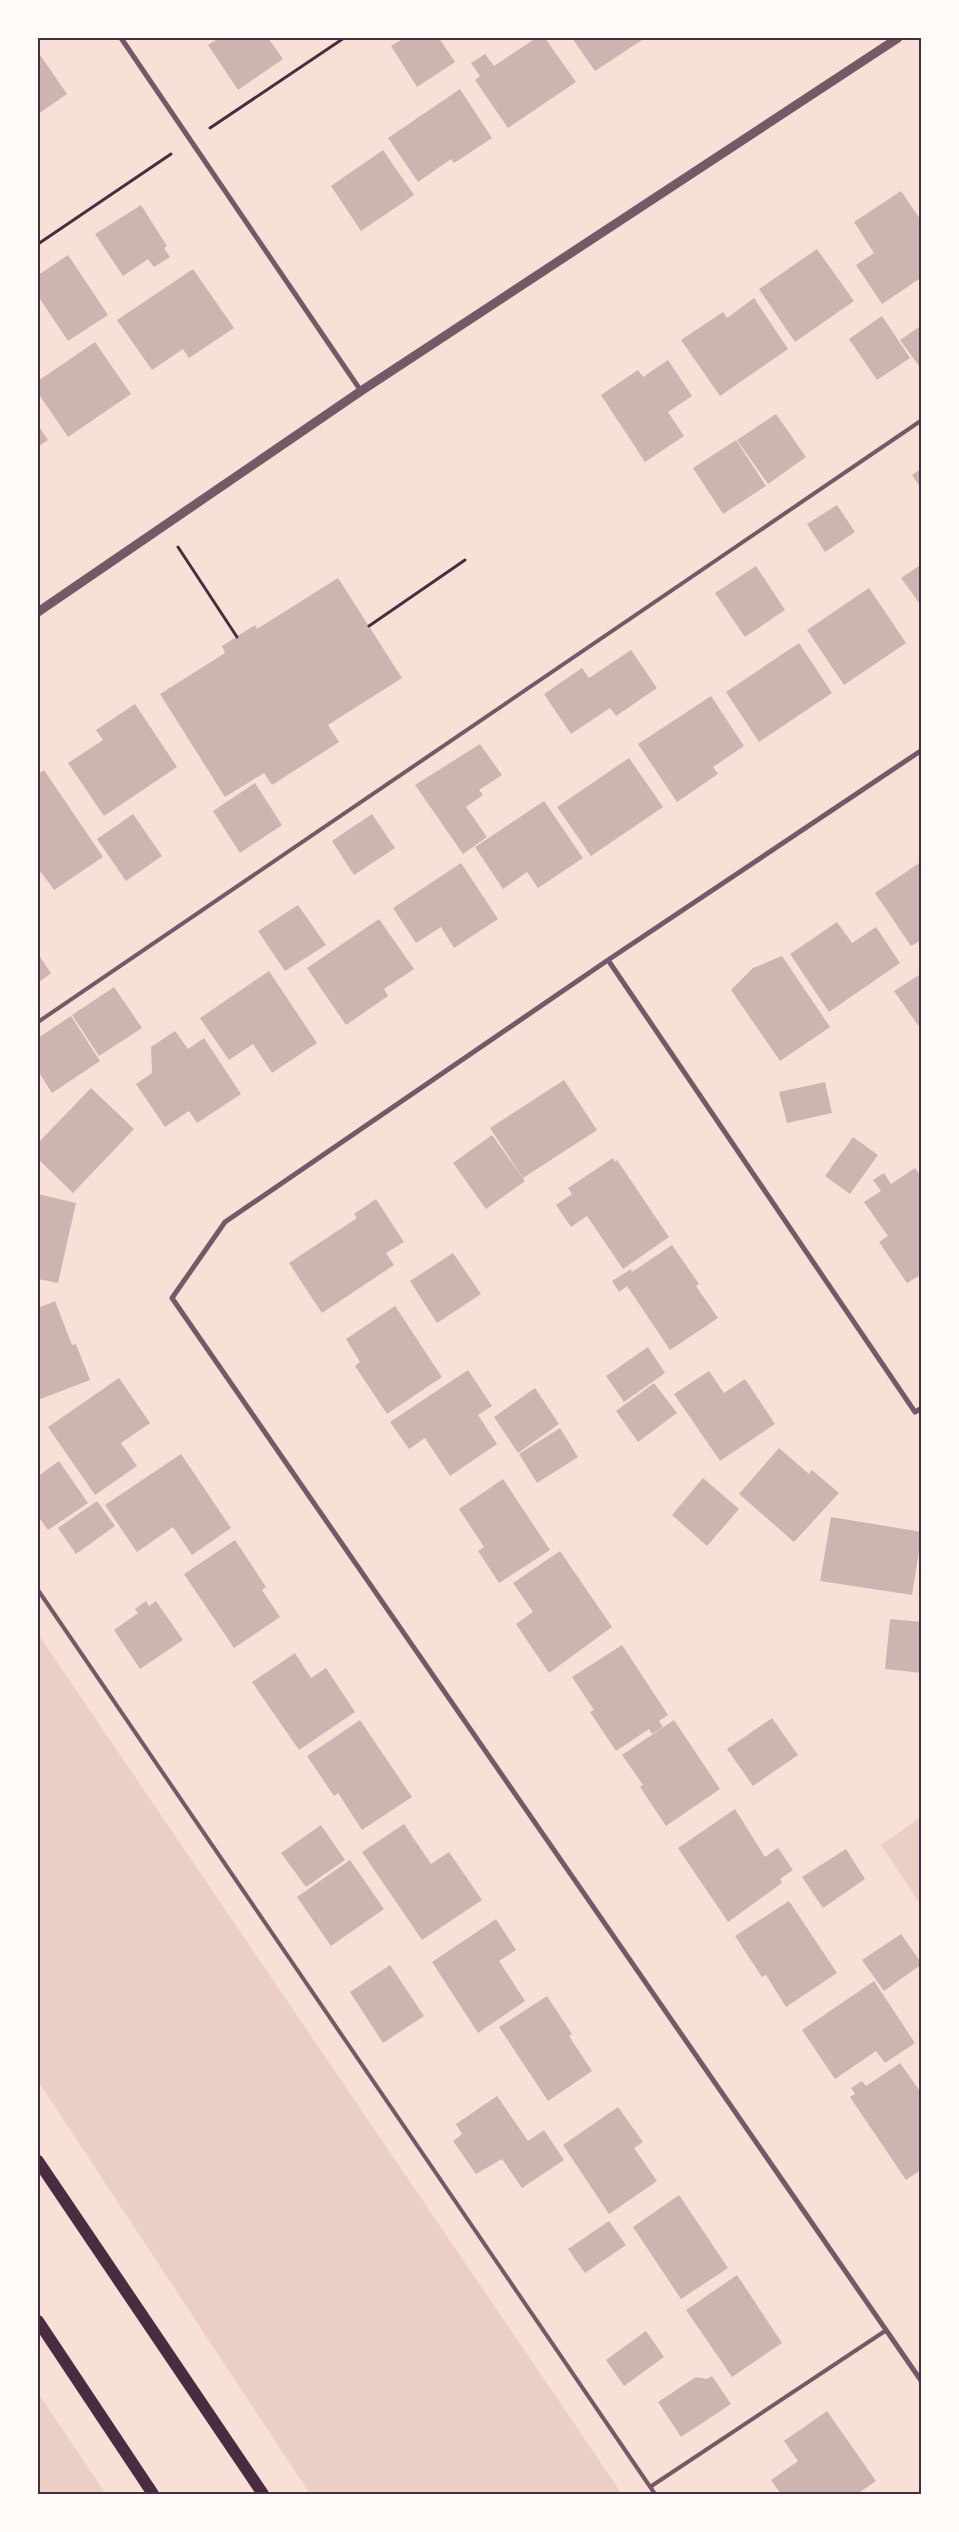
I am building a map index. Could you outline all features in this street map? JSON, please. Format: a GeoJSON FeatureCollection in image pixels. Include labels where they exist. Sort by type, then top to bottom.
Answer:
{"type":"FeatureCollection","features":[{"type":"Feature","properties":{"kind":"main road"},"geometry":{"type":"LineString","coordinates":[[38,2161],[263,2494]]}},
{"type":"Feature","properties":{"kind":"main road"},"geometry":{"type":"LineString","coordinates":[[38,2322],[153,2494]]}},
{"type":"Feature","properties":{"kind":"street"},"geometry":{"type":"LineString","coordinates":[[121,38],[361,391]]}},
{"type":"Feature","properties":{"kind":"street"},"geometry":{"type":"LineString","coordinates":[[38,612],[361,391],[898,38]]}},
{"type":"Feature","properties":{"kind":"street"},"geometry":{"type":"LineString","coordinates":[[922,750],[608,960],[225,1222],[172,1298],[922,2382]]}},
{"type":"Feature","properties":{"kind":"street"},"geometry":{"type":"LineString","coordinates":[[608,960],[915,1412],[922,1408]]}},
{"type":"Feature","properties":{"kind":"lane"},"geometry":{"type":"LineString","coordinates":[[38,1022],[922,420]]}},
{"type":"Feature","properties":{"kind":"lane"},"geometry":{"type":"LineString","coordinates":[[38,1590],[655,2494]]}},
{"type":"Feature","properties":{"kind":"lane"},"geometry":{"type":"LineString","coordinates":[[650,2487],[885,2331]]}},
{"type":"Feature","properties":{"kind":"path"},"geometry":{"type":"LineString","coordinates":[[163,526],[238,637]]}},
{"type":"Feature","properties":{"kind":"path"},"geometry":{"type":"LineString","coordinates":[[369,626],[465,560]]}},
{"type":"Feature","properties":{"kind":"shaded area"},"geometry":{"type":"Polygon","coordinates":[[[38,1634],[622,2494],[310,2494],[38,2081],[38,1634]]]}},
{"type":"Feature","properties":{"kind":"shaded area"},"geometry":{"type":"Polygon","coordinates":[[[921,1817],[921,1905],[881,1845],[921,1817]]]}},
{"type":"Feature","properties":{"kind":"shaded area"},"geometry":{"type":"Polygon","coordinates":[[[38,2393],[106,2494],[38,2494],[38,2393]]]}},
{"type":"Feature","properties":{"kind":"building"},"geometry":{"type":"Polygon","coordinates":[[[219,38],[268,38],[283,59],[238,90],[208,45],[219,38]]]}},
{"type":"Feature","properties":{"kind":"building"},"geometry":{"type":"Polygon","coordinates":[[[404,38],[439,38],[455,62],[417,87],[391,46],[404,38]]]}},
{"type":"Feature","properties":{"kind":"building"},"geometry":{"type":"Polygon","coordinates":[[[536,38],[545,38],[576,82],[508,128],[475,80],[480,76],[471,63],[485,54],[494,66],[536,38]]]}},
{"type":"Feature","properties":{"kind":"building"},"geometry":{"type":"Polygon","coordinates":[[[572,38],[645,38],[595,71],[572,38]]]}},
{"type":"Feature","properties":{"kind":"building"},"geometry":{"type":"Polygon","coordinates":[[[38,52],[67,94],[38,114],[38,52]]]}},
{"type":"Feature","properties":{"kind":"building"},"geometry":{"type":"Polygon","coordinates":[[[460,89],[492,138],[454,163],[451,159],[418,182],[388,138],[460,89]]]}},
{"type":"Feature","properties":{"kind":"building"},"geometry":{"type":"Polygon","coordinates":[[[383,150],[414,195],[361,231],[331,186],[383,150]]]}},
{"type":"Feature","properties":{"kind":"building"},"geometry":{"type":"Polygon","coordinates":[[[901,191],[922,222],[922,277],[882,304],[856,265],[874,253],[854,222],[901,191]]]}},
{"type":"Feature","properties":{"kind":"building"},"geometry":{"type":"Polygon","coordinates":[[[141,205],[167,246],[164,248],[170,257],[154,267],[148,259],[123,276],[95,234],[141,205]]]}},
{"type":"Feature","properties":{"kind":"building"},"geometry":{"type":"Polygon","coordinates":[[[817,249],[854,301],[795,342],[759,289],[817,249]]]}},
{"type":"Feature","properties":{"kind":"building"},"geometry":{"type":"Polygon","coordinates":[[[68,255],[108,315],[68,341],[38,296],[38,275],[68,255]]]}},
{"type":"Feature","properties":{"kind":"building"},"geometry":{"type":"Polygon","coordinates":[[[193,269],[234,328],[189,358],[183,349],[152,370],[117,320],[193,269]]]}},
{"type":"Feature","properties":{"kind":"building"},"geometry":{"type":"Polygon","coordinates":[[[754,298],[788,349],[720,396],[681,340],[723,312],[727,318],[754,298]]]}},
{"type":"Feature","properties":{"kind":"building"},"geometry":{"type":"Polygon","coordinates":[[[882,316],[910,358],[877,380],[849,339],[882,316]]]}},
{"type":"Feature","properties":{"kind":"building"},"geometry":{"type":"Polygon","coordinates":[[[922,325],[922,370],[900,340],[922,325]]]}},
{"type":"Feature","properties":{"kind":"building"},"geometry":{"type":"Polygon","coordinates":[[[95,342],[131,394],[68,437],[38,393],[38,381],[95,342]]]}},
{"type":"Feature","properties":{"kind":"building"},"geometry":{"type":"Polygon","coordinates":[[[668,360],[692,396],[668,412],[684,436],[645,462],[601,395],[638,370],[643,377],[668,360]]]}},
{"type":"Feature","properties":{"kind":"building"},"geometry":{"type":"Polygon","coordinates":[[[776,414],[806,457],[768,484],[737,440],[776,414]]]}},
{"type":"Feature","properties":{"kind":"building"},"geometry":{"type":"Polygon","coordinates":[[[38,425],[48,440],[38,447],[38,425]]]}},
{"type":"Feature","properties":{"kind":"building"},"geometry":{"type":"Polygon","coordinates":[[[736,440],[766,486],[723,514],[693,468],[736,440]]]}},
{"type":"Feature","properties":{"kind":"building"},"geometry":{"type":"Polygon","coordinates":[[[922,468],[922,490],[912,475],[922,468]]]}},
{"type":"Feature","properties":{"kind":"building"},"geometry":{"type":"Polygon","coordinates":[[[837,505],[855,532],[825,552],[807,524],[837,505]]]}},
{"type":"Feature","properties":{"kind":"building"},"geometry":{"type":"Polygon","coordinates":[[[922,564],[922,607],[901,578],[922,564]]]}},
{"type":"Feature","properties":{"kind":"building"},"geometry":{"type":"Polygon","coordinates":[[[756,566],[785,610],[745,637],[715,593],[756,566]]]}},
{"type":"Feature","properties":{"kind":"building"},"geometry":{"type":"Polygon","coordinates":[[[338,578],[402,678],[328,725],[339,742],[272,785],[264,773],[225,797],[160,694],[225,653],[222,646],[255,625],[257,629],[338,578]]]}},
{"type":"Feature","properties":{"kind":"building"},"geometry":{"type":"Polygon","coordinates":[[[869,588],[906,643],[844,685],[807,630],[869,588]]]}},
{"type":"Feature","properties":{"kind":"building"},"geometry":{"type":"Polygon","coordinates":[[[799,643],[832,693],[759,742],[726,692],[799,643]]]}},
{"type":"Feature","properties":{"kind":"building"},"geometry":{"type":"Polygon","coordinates":[[[631,650],[657,688],[616,716],[610,708],[571,734],[544,694],[582,668],[589,678],[631,650]]]}},
{"type":"Feature","properties":{"kind":"building"},"geometry":{"type":"Polygon","coordinates":[[[711,696],[744,746],[713,767],[718,774],[677,802],[638,744],[711,696]]]}},
{"type":"Feature","properties":{"kind":"building"},"geometry":{"type":"Polygon","coordinates":[[[135,704],[177,767],[104,816],[68,763],[103,740],[96,730],[135,704]]]}},
{"type":"Feature","properties":{"kind":"building"},"geometry":{"type":"Polygon","coordinates":[[[480,744],[502,775],[479,790],[483,795],[466,807],[487,837],[463,854],[415,785],[480,744]]]}},
{"type":"Feature","properties":{"kind":"building"},"geometry":{"type":"Polygon","coordinates":[[[629,758],[663,807],[591,856],[557,807],[629,758]]]}},
{"type":"Feature","properties":{"kind":"building"},"geometry":{"type":"Polygon","coordinates":[[[44,770],[103,857],[54,890],[41,872],[38,875],[38,774],[44,770]]]}},
{"type":"Feature","properties":{"kind":"building"},"geometry":{"type":"Polygon","coordinates":[[[255,783],[282,825],[240,853],[213,811],[255,783]]]}},
{"type":"Feature","properties":{"kind":"building"},"geometry":{"type":"Polygon","coordinates":[[[544,801],[583,858],[538,888],[527,872],[503,889],[475,847],[544,801]]]}},
{"type":"Feature","properties":{"kind":"building"},"geometry":{"type":"Polygon","coordinates":[[[133,814],[162,856],[126,881],[97,839],[133,814]]]}},
{"type":"Feature","properties":{"kind":"building"},"geometry":{"type":"Polygon","coordinates":[[[372,814],[395,848],[354,875],[332,841],[372,814]]]}},
{"type":"Feature","properties":{"kind":"building"},"geometry":{"type":"Polygon","coordinates":[[[922,861],[922,940],[911,946],[875,893],[922,861]]]}},
{"type":"Feature","properties":{"kind":"building"},"geometry":{"type":"Polygon","coordinates":[[[461,863],[498,919],[454,948],[441,927],[416,943],[393,908],[461,863]]]}},
{"type":"Feature","properties":{"kind":"building"},"geometry":{"type":"Polygon","coordinates":[[[298,905],[326,945],[285,971],[258,931],[298,905]]]}},
{"type":"Feature","properties":{"kind":"building"},"geometry":{"type":"Polygon","coordinates":[[[379,919],[414,969],[384,989],[388,996],[346,1025],[307,968],[379,919]]]}},
{"type":"Feature","properties":{"kind":"building"},"geometry":{"type":"Polygon","coordinates":[[[837,922],[852,943],[876,927],[900,963],[829,1012],[790,954],[837,922]]]}},
{"type":"Feature","properties":{"kind":"building"},"geometry":{"type":"Polygon","coordinates":[[[38,954],[51,973],[38,983],[38,954]]]}},
{"type":"Feature","properties":{"kind":"building"},"geometry":{"type":"Polygon","coordinates":[[[782,956],[830,1027],[780,1061],[731,990],[753,968],[782,956]]]}},
{"type":"Feature","properties":{"kind":"building"},"geometry":{"type":"Polygon","coordinates":[[[269,971],[317,1043],[272,1073],[253,1044],[229,1060],[200,1018],[269,971]]]}},
{"type":"Feature","properties":{"kind":"building"},"geometry":{"type":"Polygon","coordinates":[[[922,973],[922,1031],[894,991],[922,973]]]}},
{"type":"Feature","properties":{"kind":"building"},"geometry":{"type":"Polygon","coordinates":[[[114,987],[142,1028],[99,1056],[72,1015],[114,987]]]}},
{"type":"Feature","properties":{"kind":"building"},"geometry":{"type":"Polygon","coordinates":[[[71,1016],[100,1061],[52,1093],[38,1071],[38,1038],[71,1016]]]}},
{"type":"Feature","properties":{"kind":"building"},"geometry":{"type":"Polygon","coordinates":[[[175,1031],[188,1049],[204,1038],[241,1094],[197,1123],[189,1111],[165,1127],[136,1084],[152,1073],[151,1047],[175,1031]]]}},
{"type":"Feature","properties":{"kind":"building"},"geometry":{"type":"Polygon","coordinates":[[[564,1080],[597,1130],[523,1178],[490,1128],[564,1080]]]}},
{"type":"Feature","properties":{"kind":"building"},"geometry":{"type":"Polygon","coordinates":[[[825,1082],[832,1113],[787,1123],[779,1092],[825,1082]]]}},
{"type":"Feature","properties":{"kind":"building"},"geometry":{"type":"Polygon","coordinates":[[[91,1088],[134,1129],[73,1193],[38,1159],[38,1143],[91,1088]]]}},
{"type":"Feature","properties":{"kind":"building"},"geometry":{"type":"Polygon","coordinates":[[[492,1135],[525,1181],[486,1209],[453,1163],[492,1135]]]}},
{"type":"Feature","properties":{"kind":"building"},"geometry":{"type":"Polygon","coordinates":[[[853,1137],[878,1155],[850,1194],[825,1176],[853,1137]]]}},
{"type":"Feature","properties":{"kind":"building"},"geometry":{"type":"Polygon","coordinates":[[[613,1158],[615,1162],[617,1160],[669,1237],[623,1269],[587,1216],[571,1227],[556,1205],[572,1194],[568,1188],[613,1158]]]}},
{"type":"Feature","properties":{"kind":"building"},"geometry":{"type":"Polygon","coordinates":[[[915,1168],[922,1178],[922,1274],[907,1283],[879,1242],[888,1236],[864,1202],[881,1191],[873,1180],[884,1173],[891,1184],[915,1168]]]}},
{"type":"Feature","properties":{"kind":"building"},"geometry":{"type":"Polygon","coordinates":[[[38,1194],[76,1203],[58,1283],[38,1279],[38,1194]]]}},
{"type":"Feature","properties":{"kind":"building"},"geometry":{"type":"Polygon","coordinates":[[[376,1199],[404,1242],[386,1253],[394,1265],[322,1313],[289,1263],[357,1218],[354,1214],[376,1199]]]}},
{"type":"Feature","properties":{"kind":"building"},"geometry":{"type":"Polygon","coordinates":[[[672,1245],[699,1284],[696,1286],[718,1318],[670,1350],[627,1286],[619,1292],[612,1281],[631,1269],[632,1272],[672,1245]]]}},
{"type":"Feature","properties":{"kind":"building"},"geometry":{"type":"Polygon","coordinates":[[[453,1253],[481,1294],[437,1323],[410,1281],[453,1253]]]}},
{"type":"Feature","properties":{"kind":"building"},"geometry":{"type":"Polygon","coordinates":[[[55,1301],[72,1345],[76,1344],[90,1380],[38,1400],[38,1308],[55,1301]]]}},
{"type":"Feature","properties":{"kind":"building"},"geometry":{"type":"Polygon","coordinates":[[[395,1306],[442,1377],[387,1414],[355,1366],[360,1362],[346,1339],[395,1306]]]}},
{"type":"Feature","properties":{"kind":"building"},"geometry":{"type":"Polygon","coordinates":[[[648,1347],[665,1373],[624,1402],[606,1376],[648,1347]]]}},
{"type":"Feature","properties":{"kind":"building"},"geometry":{"type":"Polygon","coordinates":[[[468,1370],[492,1406],[478,1415],[497,1444],[450,1476],[425,1438],[409,1449],[390,1422],[468,1370]]]}},
{"type":"Feature","properties":{"kind":"building"},"geometry":{"type":"Polygon","coordinates":[[[709,1371],[724,1393],[745,1379],[775,1424],[720,1461],[674,1394],[709,1371]]]}},
{"type":"Feature","properties":{"kind":"building"},"geometry":{"type":"Polygon","coordinates":[[[119,1378],[150,1423],[121,1443],[137,1466],[95,1495],[48,1427],[119,1378]]]}},
{"type":"Feature","properties":{"kind":"building"},"geometry":{"type":"Polygon","coordinates":[[[654,1383],[677,1413],[638,1442],[616,1411],[654,1383]]]}},
{"type":"Feature","properties":{"kind":"building"},"geometry":{"type":"Polygon","coordinates":[[[535,1388],[559,1424],[518,1453],[494,1417],[535,1388]]]}},
{"type":"Feature","properties":{"kind":"building"},"geometry":{"type":"Polygon","coordinates":[[[560,1428],[578,1457],[537,1483],[519,1454],[560,1428]]]}},
{"type":"Feature","properties":{"kind":"building"},"geometry":{"type":"Polygon","coordinates":[[[779,1448],[809,1474],[812,1470],[839,1493],[794,1542],[739,1494],[779,1448]]]}},
{"type":"Feature","properties":{"kind":"building"},"geometry":{"type":"Polygon","coordinates":[[[181,1454],[231,1528],[192,1555],[173,1527],[137,1552],[105,1505],[181,1454]]]}},
{"type":"Feature","properties":{"kind":"building"},"geometry":{"type":"Polygon","coordinates":[[[59,1461],[88,1503],[48,1530],[38,1516],[38,1476],[59,1461]]]}},
{"type":"Feature","properties":{"kind":"building"},"geometry":{"type":"Polygon","coordinates":[[[703,1478],[739,1509],[707,1546],[672,1515],[703,1478]]]}},
{"type":"Feature","properties":{"kind":"building"},"geometry":{"type":"Polygon","coordinates":[[[503,1479],[550,1550],[499,1583],[478,1551],[484,1547],[459,1509],[503,1479]]]}},
{"type":"Feature","properties":{"kind":"building"},"geometry":{"type":"Polygon","coordinates":[[[97,1501],[115,1526],[76,1554],[58,1528],[97,1501]]]}},
{"type":"Feature","properties":{"kind":"building"},"geometry":{"type":"Polygon","coordinates":[[[831,1517],[922,1532],[912,1595],[820,1581],[831,1517]]]}},
{"type":"Feature","properties":{"kind":"building"},"geometry":{"type":"Polygon","coordinates":[[[235,1540],[266,1587],[262,1590],[280,1617],[234,1648],[184,1574],[235,1540]]]}},
{"type":"Feature","properties":{"kind":"building"},"geometry":{"type":"Polygon","coordinates":[[[560,1551],[612,1627],[549,1673],[516,1624],[533,1612],[513,1583],[560,1551]]]}},
{"type":"Feature","properties":{"kind":"building"},"geometry":{"type":"Polygon","coordinates":[[[146,1601],[149,1606],[156,1601],[183,1640],[140,1669],[114,1630],[138,1613],[135,1609],[146,1601]]]}},
{"type":"Feature","properties":{"kind":"building"},"geometry":{"type":"Polygon","coordinates":[[[890,1619],[922,1622],[922,1673],[885,1669],[890,1619]]]}},
{"type":"Feature","properties":{"kind":"building"},"geometry":{"type":"Polygon","coordinates":[[[622,1645],[668,1715],[659,1721],[663,1727],[652,1734],[649,1729],[616,1751],[590,1712],[594,1710],[572,1677],[622,1645]]]}},
{"type":"Feature","properties":{"kind":"building"},"geometry":{"type":"Polygon","coordinates":[[[295,1653],[311,1678],[326,1668],[355,1712],[299,1750],[252,1682],[295,1653]]]}},
{"type":"Feature","properties":{"kind":"building"},"geometry":{"type":"Polygon","coordinates":[[[772,1718],[798,1755],[753,1786],[727,1749],[772,1718]]]}},
{"type":"Feature","properties":{"kind":"building"},"geometry":{"type":"Polygon","coordinates":[[[360,1720],[412,1797],[362,1830],[338,1793],[334,1796],[307,1756],[360,1720]]]}},
{"type":"Feature","properties":{"kind":"building"},"geometry":{"type":"Polygon","coordinates":[[[674,1720],[720,1789],[666,1826],[640,1787],[643,1785],[622,1755],[674,1720]]]}},
{"type":"Feature","properties":{"kind":"building"},"geometry":{"type":"Polygon","coordinates":[[[735,1809],[765,1857],[778,1848],[793,1870],[780,1879],[782,1883],[728,1922],[678,1848],[735,1809]]]}},
{"type":"Feature","properties":{"kind":"building"},"geometry":{"type":"Polygon","coordinates":[[[404,1824],[431,1864],[449,1852],[482,1900],[422,1940],[362,1852],[404,1824]]]}},
{"type":"Feature","properties":{"kind":"building"},"geometry":{"type":"Polygon","coordinates":[[[321,1825],[345,1860],[306,1887],[281,1853],[321,1825]]]}},
{"type":"Feature","properties":{"kind":"building"},"geometry":{"type":"Polygon","coordinates":[[[846,1849],[865,1879],[823,1908],[802,1877],[846,1849]]]}},
{"type":"Feature","properties":{"kind":"building"},"geometry":{"type":"Polygon","coordinates":[[[350,1860],[384,1909],[331,1946],[297,1897],[350,1860]]]}},
{"type":"Feature","properties":{"kind":"building"},"geometry":{"type":"Polygon","coordinates":[[[789,1901],[837,1973],[786,2007],[766,1975],[762,1977],[735,1936],[789,1901]]]}},
{"type":"Feature","properties":{"kind":"building"},"geometry":{"type":"Polygon","coordinates":[[[496,1919],[516,1950],[499,1961],[525,2001],[478,2033],[432,1962],[496,1919]]]}},
{"type":"Feature","properties":{"kind":"building"},"geometry":{"type":"Polygon","coordinates":[[[901,1934],[922,1964],[884,1991],[862,1960],[901,1934]]]}},
{"type":"Feature","properties":{"kind":"building"},"geometry":{"type":"Polygon","coordinates":[[[390,1965],[424,2016],[383,2043],[350,1992],[390,1965]]]}},
{"type":"Feature","properties":{"kind":"building"},"geometry":{"type":"Polygon","coordinates":[[[874,1981],[915,2043],[885,2063],[876,2051],[835,2079],[802,2030],[874,1981]]]}},
{"type":"Feature","properties":{"kind":"building"},"geometry":{"type":"Polygon","coordinates":[[[547,1996],[572,2034],[569,2036],[592,2071],[548,2101],[499,2027],[547,1996]]]}},
{"type":"Feature","properties":{"kind":"building"},"geometry":{"type":"Polygon","coordinates":[[[900,2063],[922,2094],[922,2169],[906,2180],[850,2097],[855,2094],[851,2088],[862,2081],[866,2086],[900,2063]]]}},
{"type":"Feature","properties":{"kind":"building"},"geometry":{"type":"Polygon","coordinates":[[[497,2096],[528,2141],[544,2130],[564,2160],[522,2188],[502,2159],[476,2174],[453,2141],[462,2134],[456,2124],[497,2096]]]}},
{"type":"Feature","properties":{"kind":"building"},"geometry":{"type":"Polygon","coordinates":[[[618,2107],[643,2142],[634,2148],[657,2181],[609,2214],[563,2145],[618,2107]]]}},
{"type":"Feature","properties":{"kind":"building"},"geometry":{"type":"Polygon","coordinates":[[[679,2195],[728,2268],[681,2299],[633,2227],[679,2195]]]}},
{"type":"Feature","properties":{"kind":"building"},"geometry":{"type":"Polygon","coordinates":[[[609,2221],[626,2245],[585,2273],[568,2249],[609,2221]]]}},
{"type":"Feature","properties":{"kind":"building"},"geometry":{"type":"Polygon","coordinates":[[[737,2275],[782,2343],[732,2377],[686,2310],[737,2275]]]}},
{"type":"Feature","properties":{"kind":"building"},"geometry":{"type":"Polygon","coordinates":[[[646,2331],[664,2357],[624,2386],[606,2360],[646,2331]]]}},
{"type":"Feature","properties":{"kind":"building"},"geometry":{"type":"Polygon","coordinates":[[[712,2376],[731,2404],[681,2437],[658,2402],[696,2377],[707,2379],[712,2376]]]}},
{"type":"Feature","properties":{"kind":"building"},"geometry":{"type":"Polygon","coordinates":[[[827,2411],[876,2481],[857,2494],[781,2494],[771,2480],[798,2461],[784,2441],[827,2411]]]}}]}
